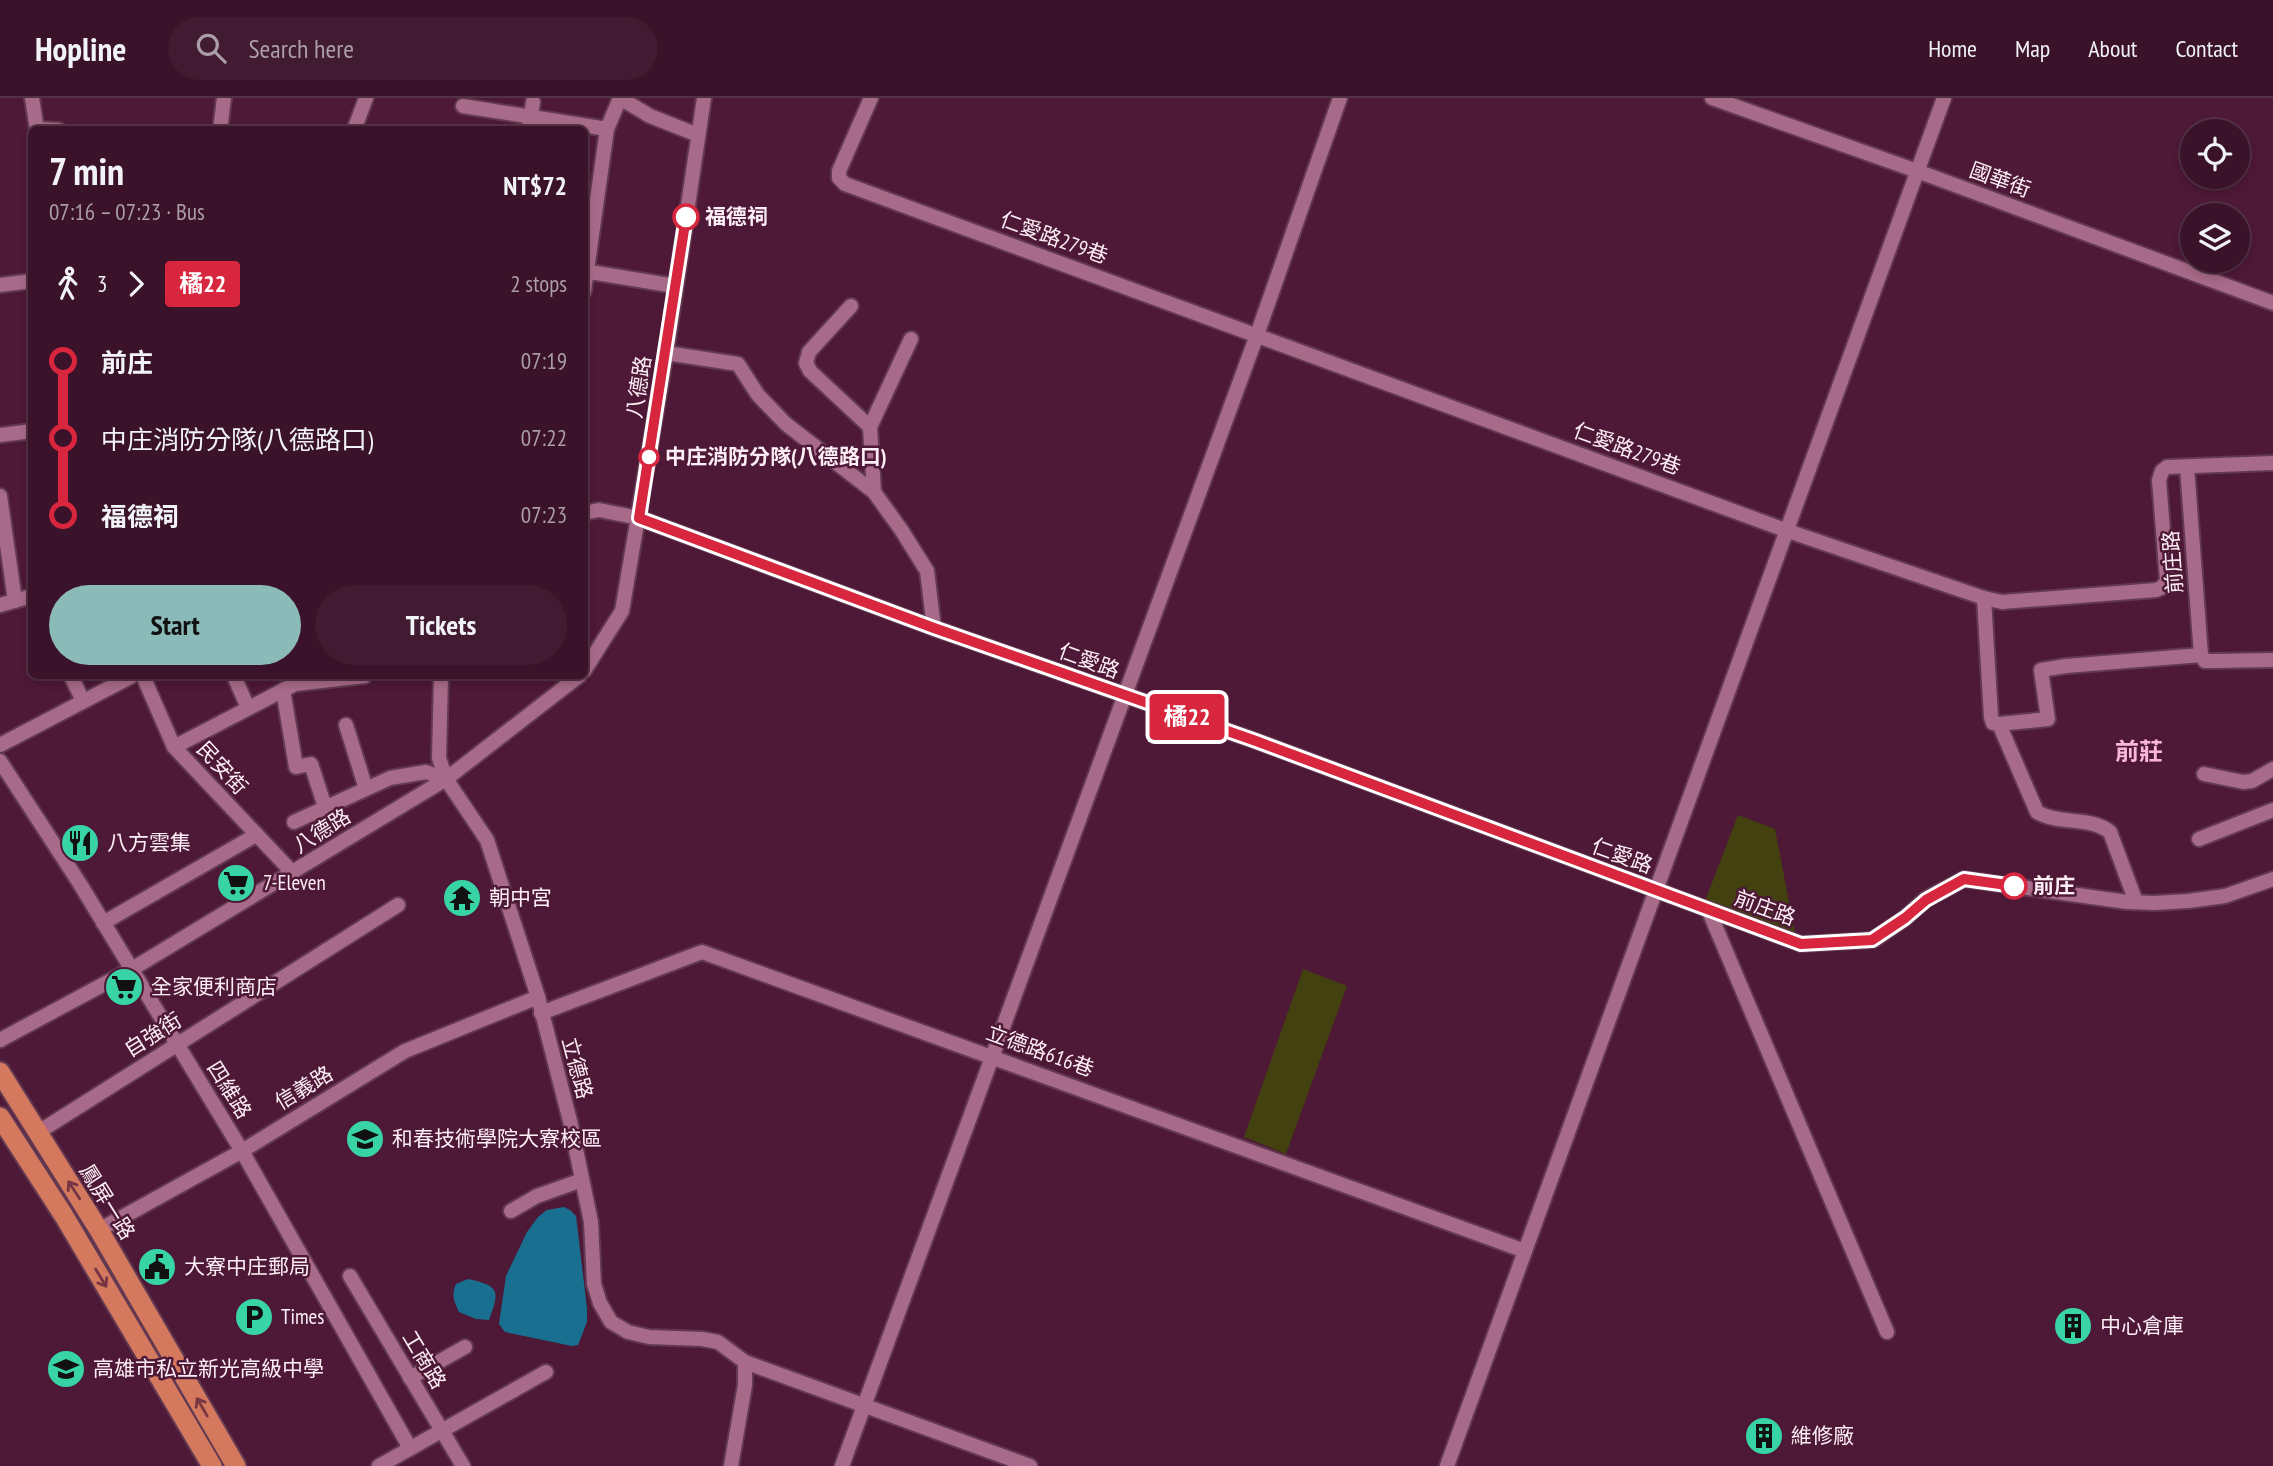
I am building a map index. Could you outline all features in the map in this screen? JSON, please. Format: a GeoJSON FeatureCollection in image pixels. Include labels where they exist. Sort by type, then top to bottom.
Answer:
{"type":"FeatureCollection","features":[{"type":"Feature","properties":{"kind":"main road","name":"鳳屏一路"},"geometry":{"type":"LineString","coordinates":[[0,1072],[99,1230],[236,1466]]}},
{"type":"Feature","properties":{"kind":"main road","name":"鳳屏一路"},"geometry":{"type":"LineString","coordinates":[[0,1117],[64,1216],[212,1466]]}},
{"type":"Feature","properties":{"kind":"street"},"geometry":{"type":"LineString","coordinates":[[32,98],[37,126]]}},
{"type":"Feature","properties":{"kind":"street"},"geometry":{"type":"LineString","coordinates":[[220,126],[224,98]]}},
{"type":"Feature","properties":{"kind":"street"},"geometry":{"type":"LineString","coordinates":[[356,126],[366,98]]}},
{"type":"Feature","properties":{"kind":"street"},"geometry":{"type":"LineString","coordinates":[[588,258],[607,129],[620,98],[650,116],[698,135]]}},
{"type":"Feature","properties":{"kind":"street","name":"八德路"},"geometry":{"type":"LineString","coordinates":[[588,665],[622,611],[666,353],[704,98]]}},
{"type":"Feature","properties":{"kind":"street","name":"仁愛路279巷"},"geometry":{"type":"LineString","coordinates":[[871,98],[839,171],[839,178],[845,184],[1785,530],[1984,598],[2002,602],[2155,590],[2163,587],[2167,580],[2159,480],[2162,471],[2167,467],[2187,467]]}},
{"type":"Feature","properties":{"kind":"street"},"geometry":{"type":"LineString","coordinates":[[842,1466],[1257,335],[1340,98]]}},
{"type":"Feature","properties":{"kind":"street","name":"國華街"},"geometry":{"type":"LineString","coordinates":[[1712,98],[2273,303]]}},
{"type":"Feature","properties":{"kind":"street"},"geometry":{"type":"LineString","coordinates":[[1447,1466],[1944,98]]}},
{"type":"Feature","properties":{"kind":"street"},"geometry":{"type":"LineString","coordinates":[[530,123],[533,102]]}},
{"type":"Feature","properties":{"kind":"street"},"geometry":{"type":"LineString","coordinates":[[463,106],[530,123],[568,126]]}},
{"type":"Feature","properties":{"kind":"street"},"geometry":{"type":"LineString","coordinates":[[588,128],[607,129]]}},
{"type":"Feature","properties":{"kind":"street"},"geometry":{"type":"LineString","coordinates":[[588,272],[675,286]]}},
{"type":"Feature","properties":{"kind":"street"},"geometry":{"type":"LineString","coordinates":[[0,285],[28,282]]}},
{"type":"Feature","properties":{"kind":"street"},"geometry":{"type":"LineString","coordinates":[[851,306],[809,352],[806,363],[810,371],[870,427]]}},
{"type":"Feature","properties":{"kind":"street"},"geometry":{"type":"LineString","coordinates":[[874,492],[870,427],[911,338]]}},
{"type":"Feature","properties":{"kind":"street"},"geometry":{"type":"LineString","coordinates":[[666,353],[738,364],[758,396],[786,424],[874,492],[927,571],[934,628]]}},
{"type":"Feature","properties":{"kind":"street"},"geometry":{"type":"LineString","coordinates":[[0,435],[28,431]]}},
{"type":"Feature","properties":{"kind":"street"},"geometry":{"type":"LineString","coordinates":[[2187,467],[2273,463]]}},
{"type":"Feature","properties":{"kind":"street","name":"前庄路"},"geometry":{"type":"LineString","coordinates":[[2187,467],[2201,655]]}},
{"type":"Feature","properties":{"kind":"street"},"geometry":{"type":"LineString","coordinates":[[0,496],[15,601]]}},
{"type":"Feature","properties":{"kind":"street","name":"仁愛路"},"geometry":{"type":"LineString","coordinates":[[588,512],[599,510],[639,518],[934,628],[1256,741],[1656,891]]}},
{"type":"Feature","properties":{"kind":"street"},"geometry":{"type":"LineString","coordinates":[[0,605],[28,597]]}},
{"type":"Feature","properties":{"kind":"street"},"geometry":{"type":"LineString","coordinates":[[1984,598],[1993,723],[2048,719],[2041,670],[2201,655],[2205,661],[2273,660]]}},
{"type":"Feature","properties":{"kind":"street"},"geometry":{"type":"LineString","coordinates":[[72,679],[83,701]]}},
{"type":"Feature","properties":{"kind":"street"},"geometry":{"type":"LineString","coordinates":[[0,745],[126,679]]}},
{"type":"Feature","properties":{"kind":"street","name":"民安街"},"geometry":{"type":"LineString","coordinates":[[144,679],[174,747],[293,873]]}},
{"type":"Feature","properties":{"kind":"street"},"geometry":{"type":"LineString","coordinates":[[235,679],[247,708]]}},
{"type":"Feature","properties":{"kind":"street"},"geometry":{"type":"LineString","coordinates":[[174,747],[295,684],[339,679]]}},
{"type":"Feature","properties":{"kind":"street","name":"立德路"},"geometry":{"type":"LineString","coordinates":[[441,679],[439,758],[446,779],[487,840],[538,997],[570,1121],[591,1222],[594,1284],[600,1303],[611,1322],[639,1335],[718,1342],[745,1362],[1030,1466]]}},
{"type":"Feature","properties":{"kind":"street","name":"八德路"},"geometry":{"type":"LineString","coordinates":[[0,1040],[132,969],[446,779],[575,679]]}},
{"type":"Feature","properties":{"kind":"street"},"geometry":{"type":"LineString","coordinates":[[283,690],[296,767],[311,764],[325,807]]}},
{"type":"Feature","properties":{"kind":"street"},"geometry":{"type":"LineString","coordinates":[[346,724],[366,789]]}},
{"type":"Feature","properties":{"kind":"street"},"geometry":{"type":"LineString","coordinates":[[1999,724],[2037,813],[2047,818],[2102,825],[2110,832],[2136,902]]}},
{"type":"Feature","properties":{"kind":"street","name":"四維路"},"geometry":{"type":"LineString","coordinates":[[0,761],[80,884],[242,1151],[410,1448]]}},
{"type":"Feature","properties":{"kind":"street"},"geometry":{"type":"LineString","coordinates":[[2204,774],[2243,782],[2272,771]]}},
{"type":"Feature","properties":{"kind":"street"},"geometry":{"type":"LineString","coordinates":[[294,822],[390,778],[426,772],[446,779]]}},
{"type":"Feature","properties":{"kind":"street"},"geometry":{"type":"LineString","coordinates":[[2199,839],[2273,810]]}},
{"type":"Feature","properties":{"kind":"street"},"geometry":{"type":"LineString","coordinates":[[103,923],[256,835]]}},
{"type":"Feature","properties":{"kind":"street","name":"前庄路"},"geometry":{"type":"LineString","coordinates":[[1656,891],[1801,944],[1825,944],[1872,940],[1926,900],[1964,879],[2136,902],[2188,901],[2225,896],[2273,879]]}},
{"type":"Feature","properties":{"kind":"street","name":"自強街"},"geometry":{"type":"LineString","coordinates":[[37,1133],[398,905]]}},
{"type":"Feature","properties":{"kind":"street"},"geometry":{"type":"LineString","coordinates":[[1708,909],[1887,1332]]}},
{"type":"Feature","properties":{"kind":"street","name":"立德路616巷"},"geometry":{"type":"LineString","coordinates":[[541,1013],[702,953],[1525,1251]]}},
{"type":"Feature","properties":{"kind":"street","name":"信義路"},"geometry":{"type":"LineString","coordinates":[[99,1230],[242,1151],[405,1051],[538,997]]}},
{"type":"Feature","properties":{"kind":"street"},"geometry":{"type":"LineString","coordinates":[[511,1212],[537,1196],[582,1180]]}},
{"type":"Feature","properties":{"kind":"street","name":"工商路"},"geometry":{"type":"LineString","coordinates":[[350,1276],[463,1466]]}},
{"type":"Feature","properties":{"kind":"street"},"geometry":{"type":"LineString","coordinates":[[411,1378],[465,1347]]}},
{"type":"Feature","properties":{"kind":"street"},"geometry":{"type":"LineString","coordinates":[[731,1466],[745,1385],[745,1362]]}},
{"type":"Feature","properties":{"kind":"street"},"geometry":{"type":"LineString","coordinates":[[379,1466],[546,1371]]}},
{"type":"Feature","properties":{"kind":"shaded area"},"geometry":{"type":"Polygon","coordinates":[[[1738,815],[1775,829],[1795,933],[1705,901],[1738,815]]]}},
{"type":"Feature","properties":{"kind":"shaded area"},"geometry":{"type":"Polygon","coordinates":[[[1303,969],[1347,986],[1286,1154],[1244,1137],[1303,969]]]}},
{"type":"Feature","properties":{"kind":"water"},"geometry":{"type":"Polygon","coordinates":[[[564,1207],[576,1216],[587,1308],[587,1322],[578,1345],[572,1346],[505,1332],[499,1324],[506,1276],[527,1232],[547,1210],[564,1207]]]}},
{"type":"Feature","properties":{"kind":"water"},"geometry":{"type":"Polygon","coordinates":[[[468,1279],[486,1284],[495,1291],[495,1302],[489,1320],[476,1319],[459,1312],[454,1288],[456,1284],[468,1279]]]}},
{"type":"Feature","properties":{"kind":"bus line","name":"橘22"},"geometry":{"type":"LineString","coordinates":[[686,217],[639,518],[934,628],[1256,741],[1801,944],[1872,940],[1926,900],[1964,879],[2014,886]]}},
{"type":"Feature","properties":{"kind":"place","name":"福德祠"},"geometry":{"type":"Point","coordinates":[686,217]}},
{"type":"Feature","properties":{"kind":"place","name":"中庄消防分隊(八德路口)"},"geometry":{"type":"Point","coordinates":[649,457]}},
{"type":"Feature","properties":{"kind":"place","name":"八方雲集"},"geometry":{"type":"Point","coordinates":[80,843]}},
{"type":"Feature","properties":{"kind":"place","name":"7-Eleven"},"geometry":{"type":"Point","coordinates":[236,883]}},
{"type":"Feature","properties":{"kind":"place","name":"前庄"},"geometry":{"type":"Point","coordinates":[2014,886]}},
{"type":"Feature","properties":{"kind":"place","name":"朝中宮"},"geometry":{"type":"Point","coordinates":[462,898]}},
{"type":"Feature","properties":{"kind":"place","name":"全家便利商店"},"geometry":{"type":"Point","coordinates":[124,987]}},
{"type":"Feature","properties":{"kind":"place","name":"和春技術學院大寮校區"},"geometry":{"type":"Point","coordinates":[365,1139]}},
{"type":"Feature","properties":{"kind":"place","name":"大寮中庄郵局"},"geometry":{"type":"Point","coordinates":[157,1267]}},
{"type":"Feature","properties":{"kind":"place","name":"Times"},"geometry":{"type":"Point","coordinates":[254,1317]}},
{"type":"Feature","properties":{"kind":"place","name":"中心倉庫"},"geometry":{"type":"Point","coordinates":[2073,1326]}},
{"type":"Feature","properties":{"kind":"place","name":"高雄市私立新光高級中學"},"geometry":{"type":"Point","coordinates":[66,1369]}},
{"type":"Feature","properties":{"kind":"place","name":"維修廠"},"geometry":{"type":"Point","coordinates":[1764,1436]}},
{"type":"Feature","properties":{"kind":"district","name":"前莊"},"geometry":{"type":"Point","coordinates":[2139,752]}}]}
